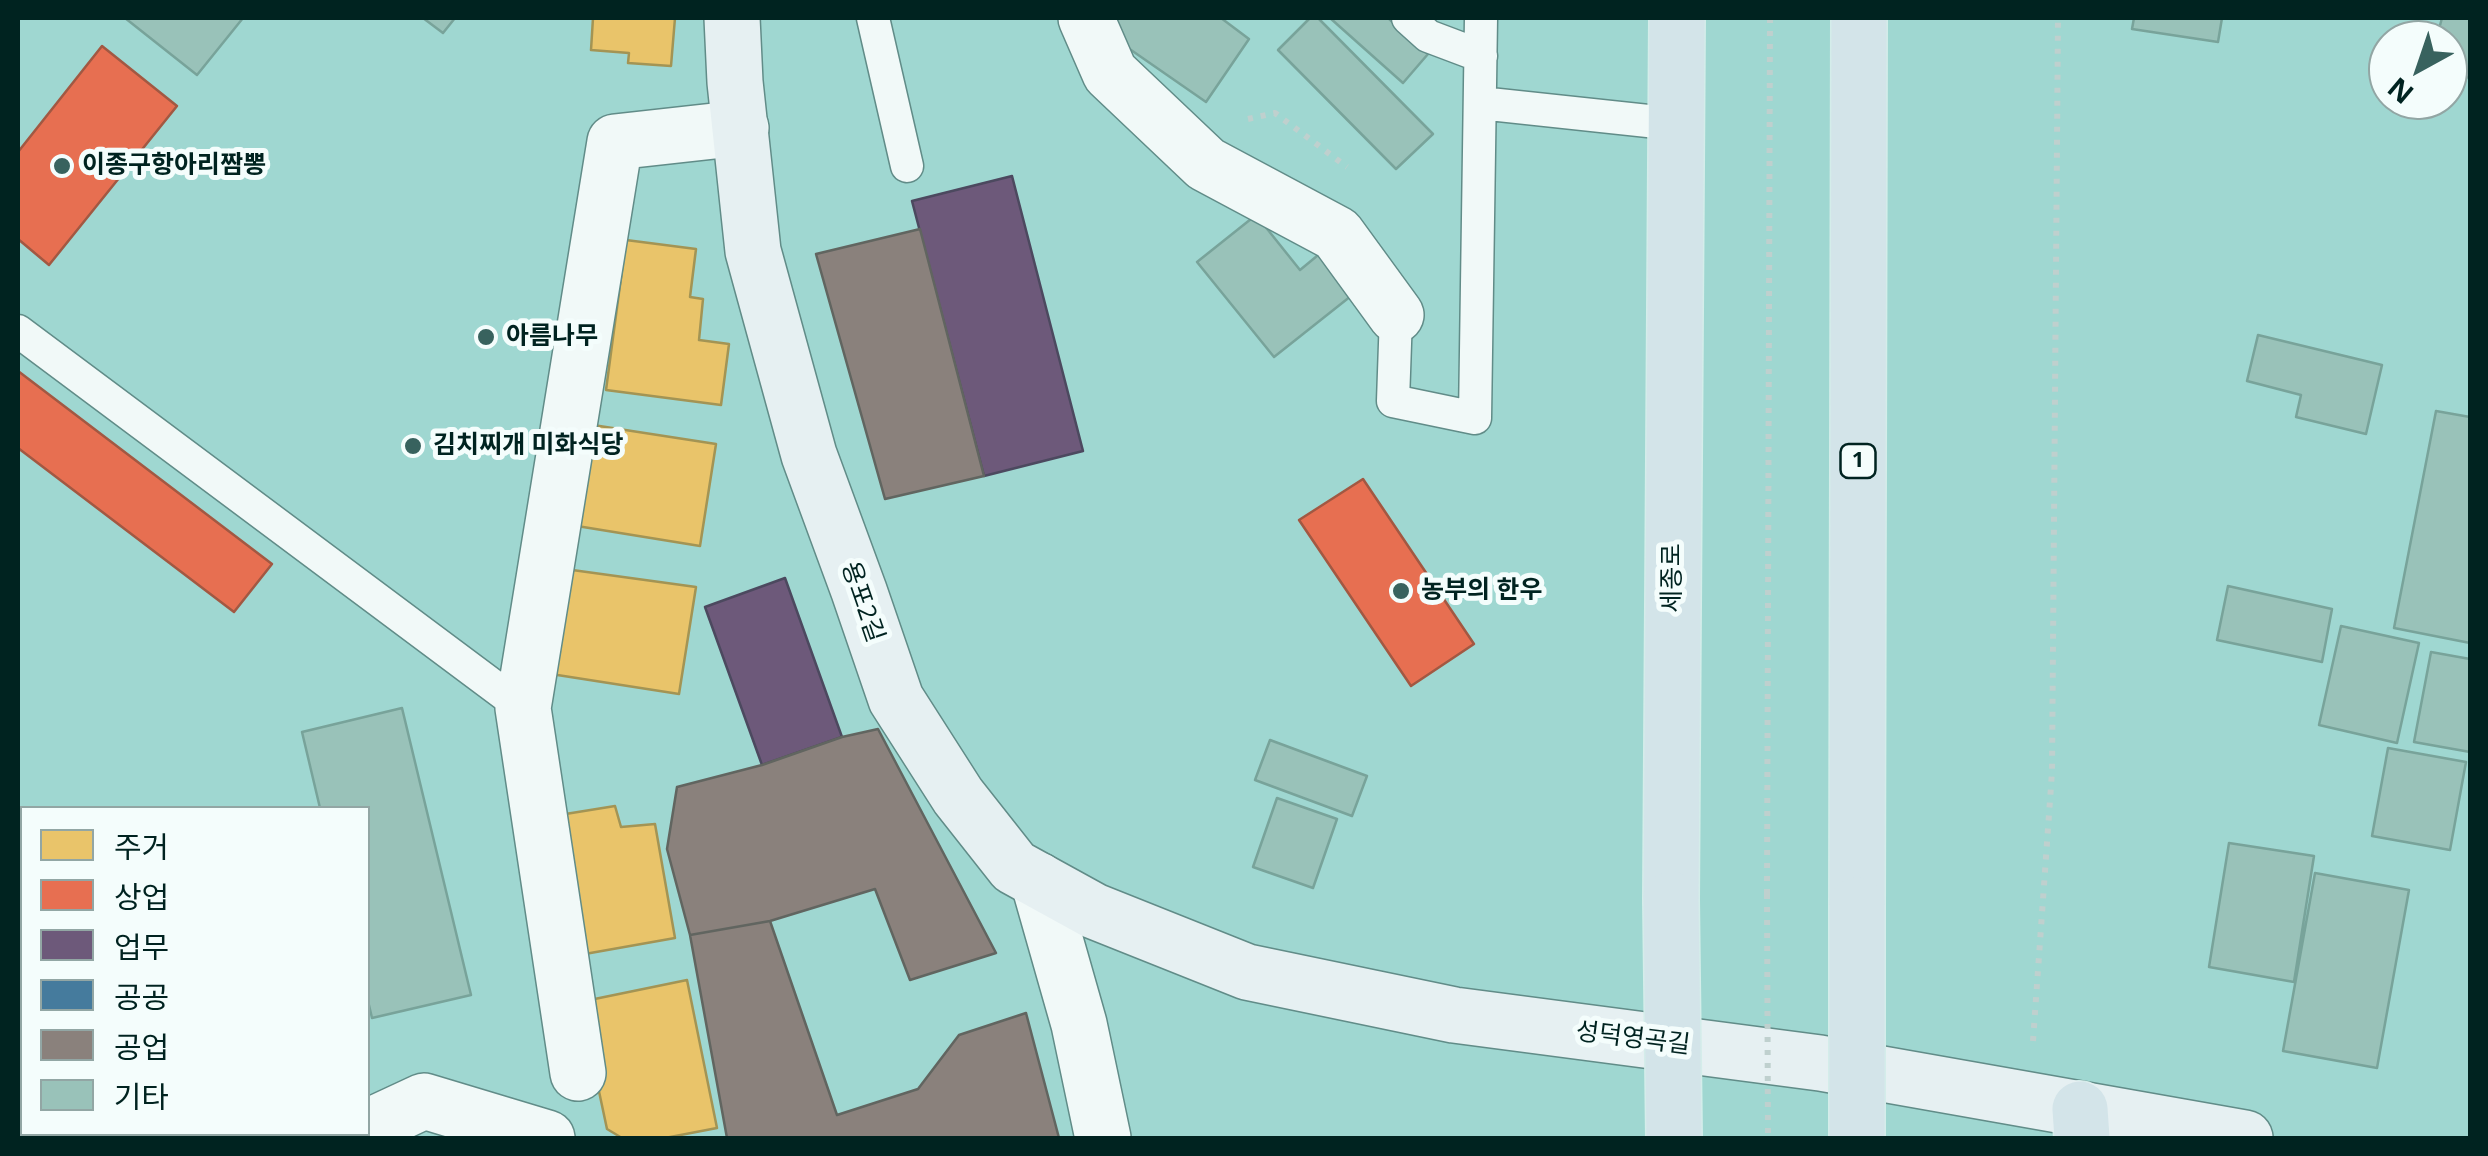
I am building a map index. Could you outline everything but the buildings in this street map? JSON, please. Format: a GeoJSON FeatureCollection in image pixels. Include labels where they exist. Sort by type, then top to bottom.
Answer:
{"type":"FeatureCollection","features":[{"type":"Feature","properties":{"kind":"highway","name":"세종로"},"geometry":{"type":"LineString","coordinates":[[1674,1138],[1671,898],[1676,18]]}},
{"type":"Feature","properties":{"kind":"highway","name":"1"},"geometry":{"type":"LineString","coordinates":[[1857,1138],[1859,18]]}},
{"type":"Feature","properties":{"kind":"main road","name":"용포2길"},"geometry":{"type":"LineString","coordinates":[[732,18],[753,251],[808,455],[860,590],[896,700],[969,810],[1014,866],[1038,880]]}},
{"type":"Feature","properties":{"kind":"main road","name":"성덕영곡길"},"geometry":{"type":"LineString","coordinates":[[1038,880],[1094,910],[1247,972],[1454,1015],[1820,1063],[2064,1116],[2245,1138]]}},
{"type":"Feature","properties":{"kind":"street"},"geometry":{"type":"LineString","coordinates":[[1086,18],[1110,74],[1122,86],[1206,164],[1336,234],[1396,315]]}},
{"type":"Feature","properties":{"kind":"street"},"geometry":{"type":"LineString","coordinates":[[578,1072],[523,708],[615,142],[740,128]]}},
{"type":"Feature","properties":{"kind":"street"},"geometry":{"type":"LineString","coordinates":[[1038,880],[1079,1024],[1103,1138]]}},
{"type":"Feature","properties":{"kind":"street"},"geometry":{"type":"LineString","coordinates":[[370,1126],[424,1101],[547,1138]]}},
{"type":"Feature","properties":{"kind":"lane"},"geometry":{"type":"LineString","coordinates":[[873,18],[907,166]]}},
{"type":"Feature","properties":{"kind":"lane"},"geometry":{"type":"LineString","coordinates":[[1408,18],[1428,36],[1480,56]]}},
{"type":"Feature","properties":{"kind":"lane"},"geometry":{"type":"LineString","coordinates":[[1396,315],[1393,401],[1475,418],[1481,18]]}},
{"type":"Feature","properties":{"kind":"lane"},"geometry":{"type":"LineString","coordinates":[[1480,102],[1676,124]]}},
{"type":"Feature","properties":{"kind":"lane"},"geometry":{"type":"LineString","coordinates":[[18,331],[523,708]]}},
{"type":"Feature","properties":{"kind":"path"},"geometry":{"type":"LineString","coordinates":[[1768,1138],[1770,18]]}},
{"type":"Feature","properties":{"kind":"path"},"geometry":{"type":"LineString","coordinates":[[2058,18],[2052,772],[2064,1116]]}},
{"type":"Feature","properties":{"kind":"place","name":"이종구항아리짬뽕"},"geometry":{"type":"Point","coordinates":[62,166]}},
{"type":"Feature","properties":{"kind":"place","name":"아름나무"},"geometry":{"type":"Point","coordinates":[486,337]}},
{"type":"Feature","properties":{"kind":"place","name":"김치찌개 미화식당"},"geometry":{"type":"Point","coordinates":[413,446]}},
{"type":"Feature","properties":{"kind":"place","name":"농부의 한우"},"geometry":{"type":"Point","coordinates":[1401,591]}}]}
